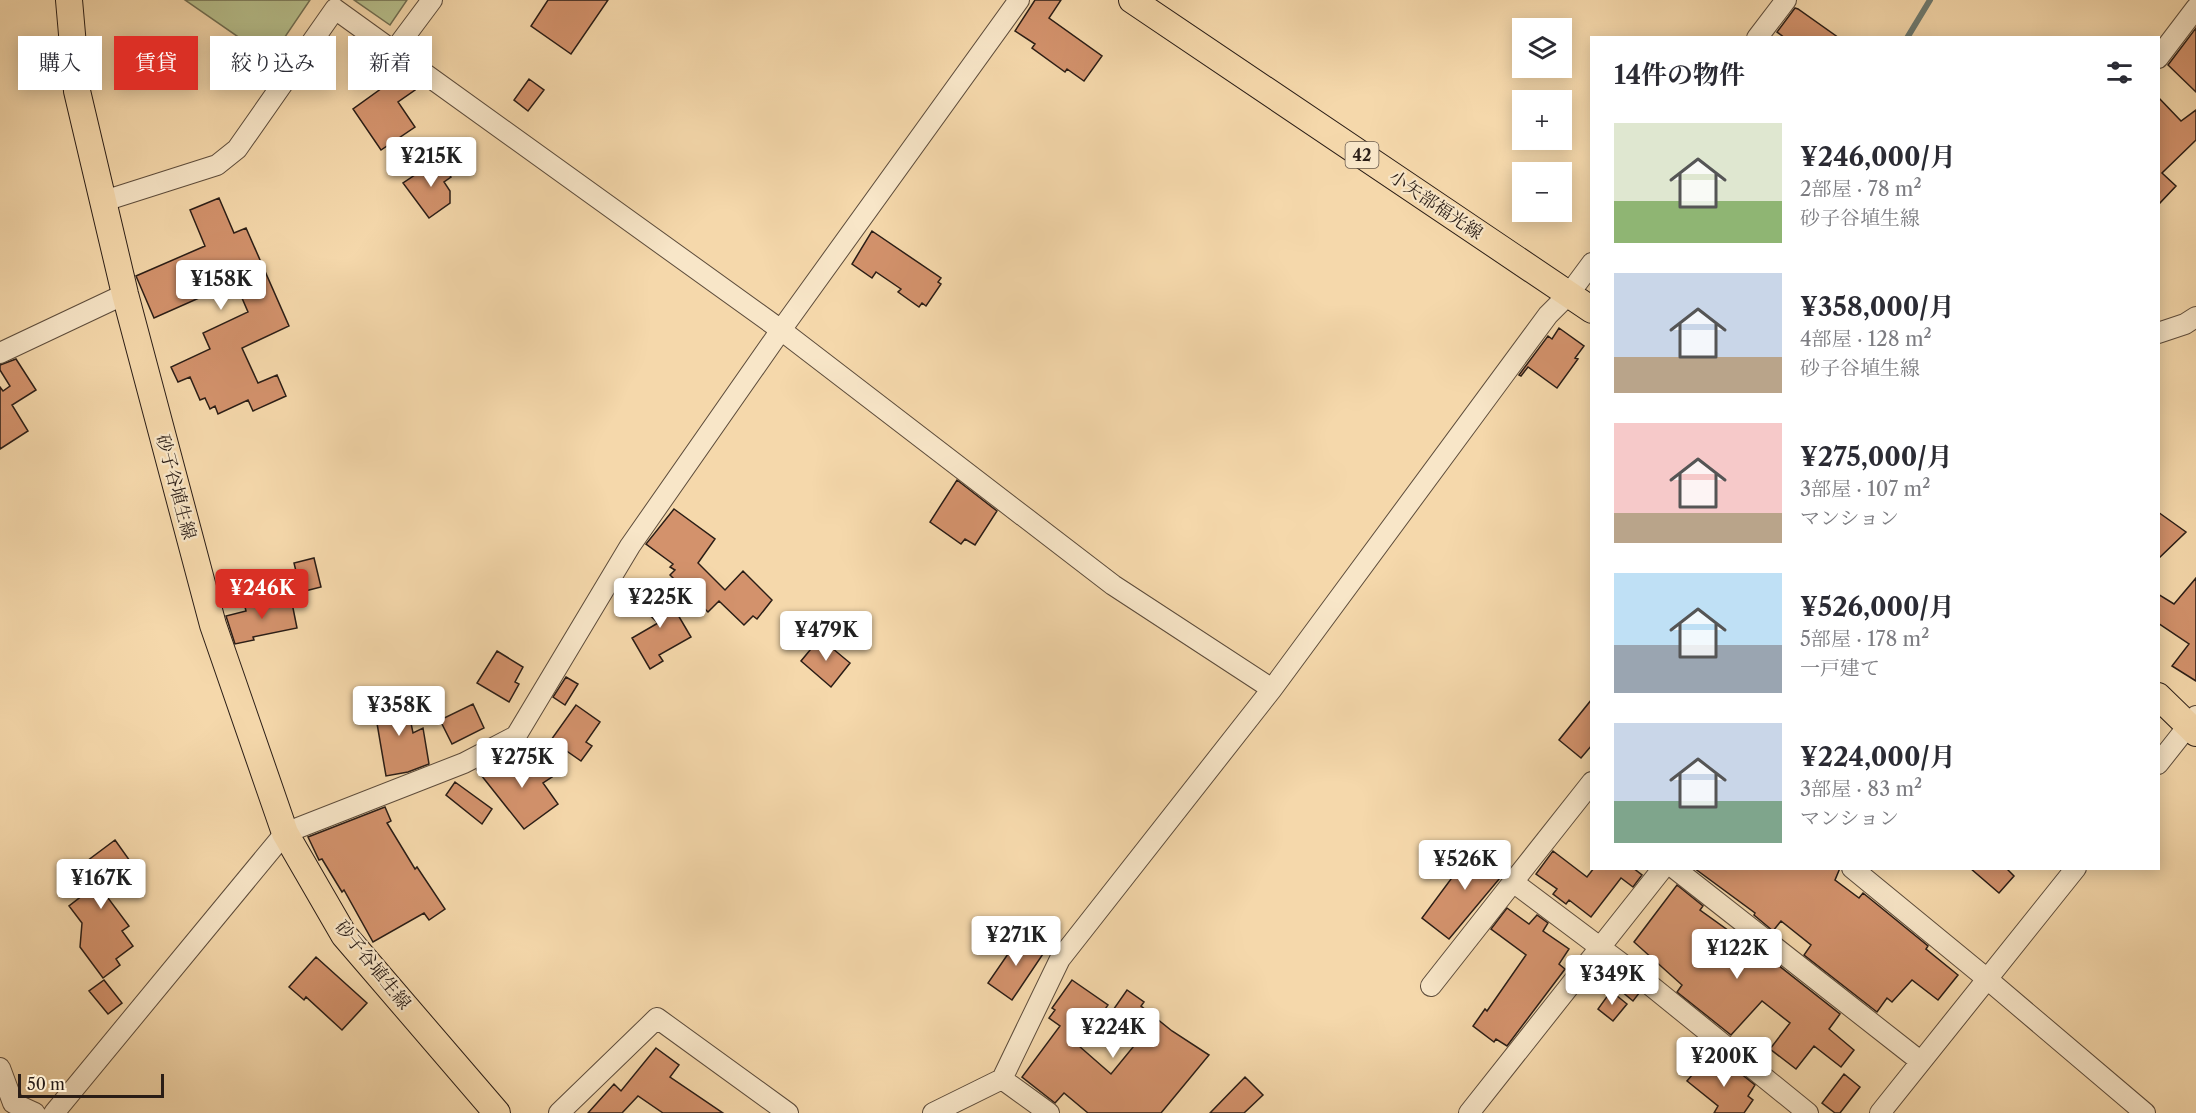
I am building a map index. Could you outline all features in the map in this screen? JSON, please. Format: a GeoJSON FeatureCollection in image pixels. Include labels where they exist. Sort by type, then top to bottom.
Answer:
{"type":"FeatureCollection","features":[{"type":"Feature","properties":{"kind":"main road","name":"砂子谷埴生線"},"geometry":{"type":"LineString","coordinates":[[69,0],[77,91],[125,294],[213,625],[285,833],[344,935],[497,1113]]}},
{"type":"Feature","properties":{"kind":"main road","name":"小矢部福光線"},"geometry":{"type":"LineString","coordinates":[[1131,0],[1590,309]]}},
{"type":"Feature","properties":{"kind":"main road"},"geometry":{"type":"LineString","coordinates":[[2160,698],[2194,725]]}},
{"type":"Feature","properties":{"kind":"street"},"geometry":{"type":"LineString","coordinates":[[405,36],[432,0]]}},
{"type":"Feature","properties":{"kind":"street"},"geometry":{"type":"LineString","coordinates":[[54,1113],[285,833],[464,763],[516,736],[630,546],[781,330],[1019,0]]}},
{"type":"Feature","properties":{"kind":"street"},"geometry":{"type":"LineString","coordinates":[[1759,36],[1786,0]]}},
{"type":"Feature","properties":{"kind":"street"},"geometry":{"type":"LineString","coordinates":[[2160,55],[2196,8]]}},
{"type":"Feature","properties":{"kind":"street"},"geometry":{"type":"LineString","coordinates":[[104,201],[217,165],[237,149],[335,9],[373,36]]}},
{"type":"Feature","properties":{"kind":"street"},"geometry":{"type":"LineString","coordinates":[[432,78],[781,330],[1113,585],[1272,689]]}},
{"type":"Feature","properties":{"kind":"street"},"geometry":{"type":"LineString","coordinates":[[933,1113],[1002,1079],[1060,959],[1272,689],[1548,315],[1569,294],[1590,266]]}},
{"type":"Feature","properties":{"kind":"street"},"geometry":{"type":"LineString","coordinates":[[0,353],[125,294]]}},
{"type":"Feature","properties":{"kind":"street"},"geometry":{"type":"LineString","coordinates":[[2160,332],[2196,317]]}},
{"type":"Feature","properties":{"kind":"street"},"geometry":{"type":"LineString","coordinates":[[2160,762],[2194,725]]}},
{"type":"Feature","properties":{"kind":"street"},"geometry":{"type":"LineString","coordinates":[[1431,986],[1590,785]]}},
{"type":"Feature","properties":{"kind":"street"},"geometry":{"type":"LineString","coordinates":[[1469,1113],[1661,870]]}},
{"type":"Feature","properties":{"kind":"street"},"geometry":{"type":"LineString","coordinates":[[1677,870],[1920,1061]]}},
{"type":"Feature","properties":{"kind":"street"},"geometry":{"type":"LineString","coordinates":[[1854,870],[2145,1113]]}},
{"type":"Feature","properties":{"kind":"street"},"geometry":{"type":"LineString","coordinates":[[1880,1113],[2066,872]]}},
{"type":"Feature","properties":{"kind":"street"},"geometry":{"type":"LineString","coordinates":[[1514,882],[1601,947],[1808,1113]]}},
{"type":"Feature","properties":{"kind":"street"},"geometry":{"type":"LineString","coordinates":[[559,1113],[657,1018],[788,1113]]}},
{"type":"Feature","properties":{"kind":"street"},"geometry":{"type":"LineString","coordinates":[[0,1068],[7,1102],[35,1113]]}},
{"type":"Feature","properties":{"kind":"street"},"geometry":{"type":"LineString","coordinates":[[1002,1079],[1049,1113]]}},
{"type":"Feature","properties":{"kind":"green space"},"geometry":{"type":"Polygon","coordinates":[[[185,0],[310,0],[286,36],[237,36],[185,0]]]}},
{"type":"Feature","properties":{"kind":"green space"},"geometry":{"type":"Polygon","coordinates":[[[354,0],[407,0],[390,25],[354,0]]]}},
{"type":"Feature","properties":{"kind":"building"},"geometry":{"type":"Polygon","coordinates":[[[548,0],[608,0],[571,54],[531,26],[548,0]]]}},
{"type":"Feature","properties":{"kind":"building"},"geometry":{"type":"Polygon","coordinates":[[[1035,0],[1061,0],[1049,18],[1102,56],[1084,81],[1067,69],[1065,72],[1032,48],[1035,44],[1015,31],[1035,0]]]}},
{"type":"Feature","properties":{"kind":"building"},"geometry":{"type":"Polygon","coordinates":[[[1795,8],[1836,36],[1782,36],[1777,32],[1795,8]]]}},
{"type":"Feature","properties":{"kind":"building"},"geometry":{"type":"Polygon","coordinates":[[[2196,28],[2196,92],[2168,65],[2196,28]]]}},
{"type":"Feature","properties":{"kind":"building"},"geometry":{"type":"Polygon","coordinates":[[[529,79],[544,90],[528,111],[514,100],[529,79]]]}},
{"type":"Feature","properties":{"kind":"building"},"geometry":{"type":"Polygon","coordinates":[[[379,90],[415,90],[398,102],[415,127],[381,150],[353,109],[379,90]]]}},
{"type":"Feature","properties":{"kind":"building"},"geometry":{"type":"Polygon","coordinates":[[[2160,99],[2181,121],[2196,110],[2196,140],[2162,173],[2176,186],[2160,203],[2160,99]]]}},
{"type":"Feature","properties":{"kind":"building"},"geometry":{"type":"Polygon","coordinates":[[[439,159],[451,177],[444,182],[450,191],[450,203],[429,218],[403,183],[439,159]]]}},
{"type":"Feature","properties":{"kind":"building"},"geometry":{"type":"Polygon","coordinates":[[[219,198],[234,233],[246,228],[289,326],[242,348],[258,383],[277,375],[286,396],[253,411],[248,400],[218,414],[215,406],[210,409],[205,398],[200,400],[190,377],[178,382],[171,367],[210,349],[203,333],[248,312],[235,282],[154,318],[136,276],[205,246],[190,210],[219,198]]]}},
{"type":"Feature","properties":{"kind":"building"},"geometry":{"type":"Polygon","coordinates":[[[872,231],[941,278],[938,282],[941,284],[926,306],[922,303],[919,307],[898,292],[901,289],[876,272],[872,278],[852,264],[872,231]]]}},
{"type":"Feature","properties":{"kind":"building"},"geometry":{"type":"Polygon","coordinates":[[[1559,328],[1584,346],[1575,358],[1578,359],[1557,388],[1528,367],[1521,376],[1519,375],[1548,336],[1552,339],[1559,328]]]}},
{"type":"Feature","properties":{"kind":"building"},"geometry":{"type":"Polygon","coordinates":[[[16,359],[36,390],[12,405],[28,431],[0,449],[0,387],[3,391],[10,386],[0,370],[0,365],[16,359]]]}},
{"type":"Feature","properties":{"kind":"building"},"geometry":{"type":"Polygon","coordinates":[[[957,480],[997,511],[975,545],[965,539],[961,544],[930,522],[957,480]]]}},
{"type":"Feature","properties":{"kind":"building"},"geometry":{"type":"Polygon","coordinates":[[[674,509],[715,539],[698,563],[725,590],[743,571],[772,600],[757,619],[753,616],[744,625],[719,601],[708,612],[670,575],[675,570],[670,567],[673,564],[646,544],[674,509]]]}},
{"type":"Feature","properties":{"kind":"building"},"geometry":{"type":"Polygon","coordinates":[[[2160,513],[2186,532],[2160,557],[2160,513]]]}},
{"type":"Feature","properties":{"kind":"building"},"geometry":{"type":"Polygon","coordinates":[[[314,558],[321,587],[301,592],[294,563],[314,558]]]}},
{"type":"Feature","properties":{"kind":"building"},"geometry":{"type":"Polygon","coordinates":[[[2196,578],[2196,681],[2172,666],[2189,644],[2160,624],[2160,595],[2174,604],[2196,578]]]}},
{"type":"Feature","properties":{"kind":"building"},"geometry":{"type":"Polygon","coordinates":[[[661,586],[691,637],[659,655],[663,661],[650,669],[632,638],[658,623],[641,607],[661,586]]]}},
{"type":"Feature","properties":{"kind":"building"},"geometry":{"type":"Polygon","coordinates":[[[291,598],[297,628],[253,637],[254,640],[235,644],[226,616],[246,611],[245,607],[291,598]]]}},
{"type":"Feature","properties":{"kind":"building"},"geometry":{"type":"Polygon","coordinates":[[[820,638],[850,663],[831,687],[801,661],[820,638]]]}},
{"type":"Feature","properties":{"kind":"building"},"geometry":{"type":"Polygon","coordinates":[[[497,651],[523,667],[515,682],[519,684],[509,702],[477,683],[497,651]]]}},
{"type":"Feature","properties":{"kind":"building"},"geometry":{"type":"Polygon","coordinates":[[[566,677],[578,684],[565,705],[553,697],[566,677]]]}},
{"type":"Feature","properties":{"kind":"building"},"geometry":{"type":"Polygon","coordinates":[[[405,694],[413,733],[423,728],[429,764],[408,772],[386,776],[373,700],[405,694]]]}},
{"type":"Feature","properties":{"kind":"building"},"geometry":{"type":"Polygon","coordinates":[[[1590,701],[1590,747],[1581,758],[1559,740],[1590,701]]]}},
{"type":"Feature","properties":{"kind":"building"},"geometry":{"type":"Polygon","coordinates":[[[473,704],[484,728],[452,744],[440,720],[473,704]]]}},
{"type":"Feature","properties":{"kind":"building"},"geometry":{"type":"Polygon","coordinates":[[[576,705],[600,722],[586,742],[592,746],[581,761],[551,740],[576,705]]]}},
{"type":"Feature","properties":{"kind":"building"},"geometry":{"type":"Polygon","coordinates":[[[534,751],[552,777],[543,783],[558,804],[524,829],[477,770],[491,762],[500,775],[534,751]]]}},
{"type":"Feature","properties":{"kind":"building"},"geometry":{"type":"Polygon","coordinates":[[[455,782],[492,809],[482,824],[446,795],[455,782]]]}},
{"type":"Feature","properties":{"kind":"building"},"geometry":{"type":"Polygon","coordinates":[[[385,807],[391,821],[387,823],[415,869],[417,867],[445,909],[429,920],[424,913],[373,942],[344,890],[342,892],[322,859],[319,860],[308,837],[385,807]]]}},
{"type":"Feature","properties":{"kind":"building"},"geometry":{"type":"Polygon","coordinates":[[[115,840],[130,861],[110,877],[113,881],[102,890],[129,926],[122,931],[133,946],[116,959],[120,965],[103,978],[80,947],[82,923],[69,906],[83,895],[72,880],[78,875],[75,870],[115,840]]]}},
{"type":"Feature","properties":{"kind":"building"},"geometry":{"type":"Polygon","coordinates":[[[1477,844],[1510,866],[1449,939],[1422,918],[1477,844]]]}},
{"type":"Feature","properties":{"kind":"building"},"geometry":{"type":"Polygon","coordinates":[[[1553,851],[1587,877],[1592,870],[1636,870],[1642,875],[1633,887],[1621,878],[1591,917],[1569,900],[1566,904],[1553,894],[1557,889],[1536,874],[1553,851]]]}},
{"type":"Feature","properties":{"kind":"building"},"geometry":{"type":"Polygon","coordinates":[[[1697,870],[1839,870],[1835,880],[1859,898],[1863,893],[1928,946],[1926,949],[1958,975],[1938,1000],[1912,980],[1892,1002],[1887,998],[1877,1012],[1804,955],[1811,945],[1781,921],[1773,931],[1754,915],[1755,913],[1697,870]]]}},
{"type":"Feature","properties":{"kind":"building"},"geometry":{"type":"Polygon","coordinates":[[[1972,870],[2008,870],[2014,876],[1999,893],[1972,870]]]}},
{"type":"Feature","properties":{"kind":"building"},"geometry":{"type":"Polygon","coordinates":[[[1677,885],[1703,906],[1700,910],[1739,938],[1740,935],[1840,1014],[1829,1029],[1854,1050],[1841,1067],[1814,1046],[1796,1069],[1770,1049],[1790,1023],[1762,1001],[1731,1035],[1677,992],[1682,985],[1634,942],[1677,885]]]}},
{"type":"Feature","properties":{"kind":"building"},"geometry":{"type":"Polygon","coordinates":[[[1507,908],[1529,924],[1537,915],[1548,923],[1543,931],[1569,949],[1559,964],[1565,969],[1507,1046],[1496,1039],[1494,1042],[1473,1026],[1485,1009],[1487,1011],[1526,955],[1491,929],[1507,908]]]}},
{"type":"Feature","properties":{"kind":"building"},"geometry":{"type":"Polygon","coordinates":[[[1021,935],[1045,951],[1012,1000],[988,983],[1021,935]]]}},
{"type":"Feature","properties":{"kind":"building"},"geometry":{"type":"Polygon","coordinates":[[[316,957],[367,1003],[342,1030],[306,997],[304,1000],[289,987],[316,957]]]}},
{"type":"Feature","properties":{"kind":"building"},"geometry":{"type":"Polygon","coordinates":[[[104,980],[122,1003],[108,1014],[89,991],[104,980]]]}},
{"type":"Feature","properties":{"kind":"building"},"geometry":{"type":"Polygon","coordinates":[[[1072,980],[1108,1005],[1079,1046],[1111,1074],[1143,1035],[1111,1013],[1127,990],[1144,1002],[1141,1006],[1172,1031],[1209,1055],[1161,1113],[1088,1113],[1064,1093],[1055,1103],[1022,1077],[1060,1026],[1049,1018],[1055,1010],[1052,1008],[1072,980]]]}},
{"type":"Feature","properties":{"kind":"building"},"geometry":{"type":"Polygon","coordinates":[[[1628,983],[1640,992],[1633,1001],[1621,991],[1628,983]]]}},
{"type":"Feature","properties":{"kind":"building"},"geometry":{"type":"Polygon","coordinates":[[[1611,991],[1627,1004],[1613,1021],[1598,1009],[1611,991]]]}},
{"type":"Feature","properties":{"kind":"building"},"geometry":{"type":"Polygon","coordinates":[[[656,1048],[679,1065],[670,1077],[723,1113],[663,1113],[638,1096],[622,1113],[588,1113],[614,1084],[621,1091],[656,1048]]]}},
{"type":"Feature","properties":{"kind":"building"},"geometry":{"type":"Polygon","coordinates":[[[1704,1061],[1717,1072],[1725,1061],[1755,1085],[1748,1096],[1753,1100],[1744,1113],[1714,1113],[1718,1106],[1687,1081],[1704,1061]]]}},
{"type":"Feature","properties":{"kind":"building"},"geometry":{"type":"Polygon","coordinates":[[[1844,1074],[1860,1087],[1840,1113],[1835,1113],[1822,1103],[1844,1074]]]}},
{"type":"Feature","properties":{"kind":"building"},"geometry":{"type":"Polygon","coordinates":[[[1245,1077],[1263,1095],[1244,1113],[1210,1113],[1245,1077]]]}},
{"type":"Feature","properties":{"kind":"waterway"},"geometry":{"type":"LineString","coordinates":[[1908,36],[1930,0]]}}]}
